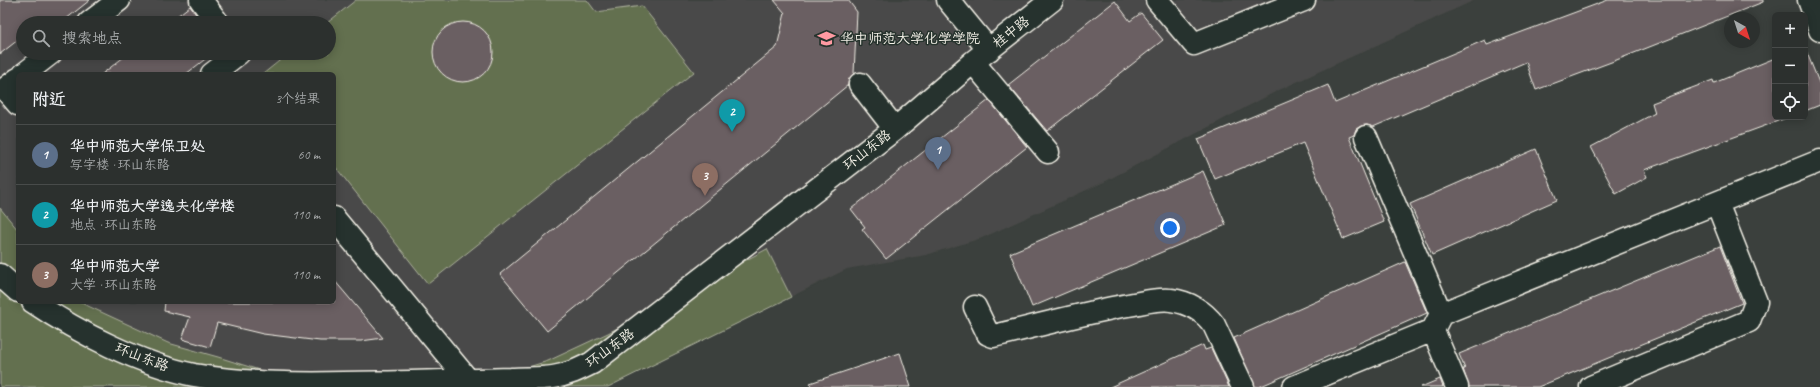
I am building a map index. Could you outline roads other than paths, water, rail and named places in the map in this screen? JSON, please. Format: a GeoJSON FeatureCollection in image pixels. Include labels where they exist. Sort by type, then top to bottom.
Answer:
{"type":"FeatureCollection","features":[{"type":"Feature","properties":{"kind":"street"},"geometry":{"type":"LineString","coordinates":[[98,16],[119,0]]}},
{"type":"Feature","properties":{"kind":"street"},"geometry":{"type":"LineString","coordinates":[[201,0],[213,16]]}},
{"type":"Feature","properties":{"kind":"street"},"geometry":{"type":"LineString","coordinates":[[948,0],[981,56],[1048,152]]}},
{"type":"Feature","properties":{"kind":"street","name":"桂中路"},"geometry":{"type":"LineString","coordinates":[[981,56],[1052,0]]}},
{"type":"Feature","properties":{"kind":"street"},"geometry":{"type":"LineString","coordinates":[[1157,0],[1194,44],[1304,0]]}},
{"type":"Feature","properties":{"kind":"street"},"geometry":{"type":"LineString","coordinates":[[1813,5],[1820,30]]}},
{"type":"Feature","properties":{"kind":"street","name":"环山东路"},"geometry":{"type":"LineString","coordinates":[[36,304],[58,319],[106,344],[157,364],[194,375],[232,380],[290,384],[468,380],[553,377],[573,372],[592,363],[895,128],[981,56]]}},
{"type":"Feature","properties":{"kind":"street"},"geometry":{"type":"LineString","coordinates":[[27,72],[42,60]]}},
{"type":"Feature","properties":{"kind":"street"},"geometry":{"type":"LineString","coordinates":[[215,72],[230,60]]}},
{"type":"Feature","properties":{"kind":"street"},"geometry":{"type":"LineString","coordinates":[[16,81],[5,89],[16,102]]}},
{"type":"Feature","properties":{"kind":"street"},"geometry":{"type":"LineString","coordinates":[[860,84],[895,128]]}},
{"type":"Feature","properties":{"kind":"street"},"geometry":{"type":"LineString","coordinates":[[1366,137],[1437,322],[1457,387]]}},
{"type":"Feature","properties":{"kind":"street"},"geometry":{"type":"LineString","coordinates":[[1294,387],[1437,322],[1717,202],[1820,161]]}},
{"type":"Feature","properties":{"kind":"street"},"geometry":{"type":"LineString","coordinates":[[1590,387],[1749,321],[1756,302],[1717,202]]}},
{"type":"Feature","properties":{"kind":"street"},"geometry":{"type":"LineString","coordinates":[[336,220],[468,380]]}},
{"type":"Feature","properties":{"kind":"street"},"geometry":{"type":"LineString","coordinates":[[0,275],[16,290]]}},
{"type":"Feature","properties":{"kind":"street"},"geometry":{"type":"LineString","coordinates":[[975,307],[988,334],[993,336],[1110,308],[1161,299],[1172,300],[1192,306],[1208,316],[1214,325],[1243,387]]}},
{"type":"Feature","properties":{"kind":"place","name":"华中师范大学化学学院"},"geometry":{"type":"Point","coordinates":[827,38]}},
{"type":"Feature","properties":{"kind":"place","name":"华中师范大学逸夫化学楼"},"geometry":{"type":"Point","coordinates":[732,132]}},
{"type":"Feature","properties":{"kind":"place","name":"华中师范大学保卫处"},"geometry":{"type":"Point","coordinates":[938,170]}},
{"type":"Feature","properties":{"kind":"place","name":"华中师范大学"},"geometry":{"type":"Point","coordinates":[705,196]}}]}
